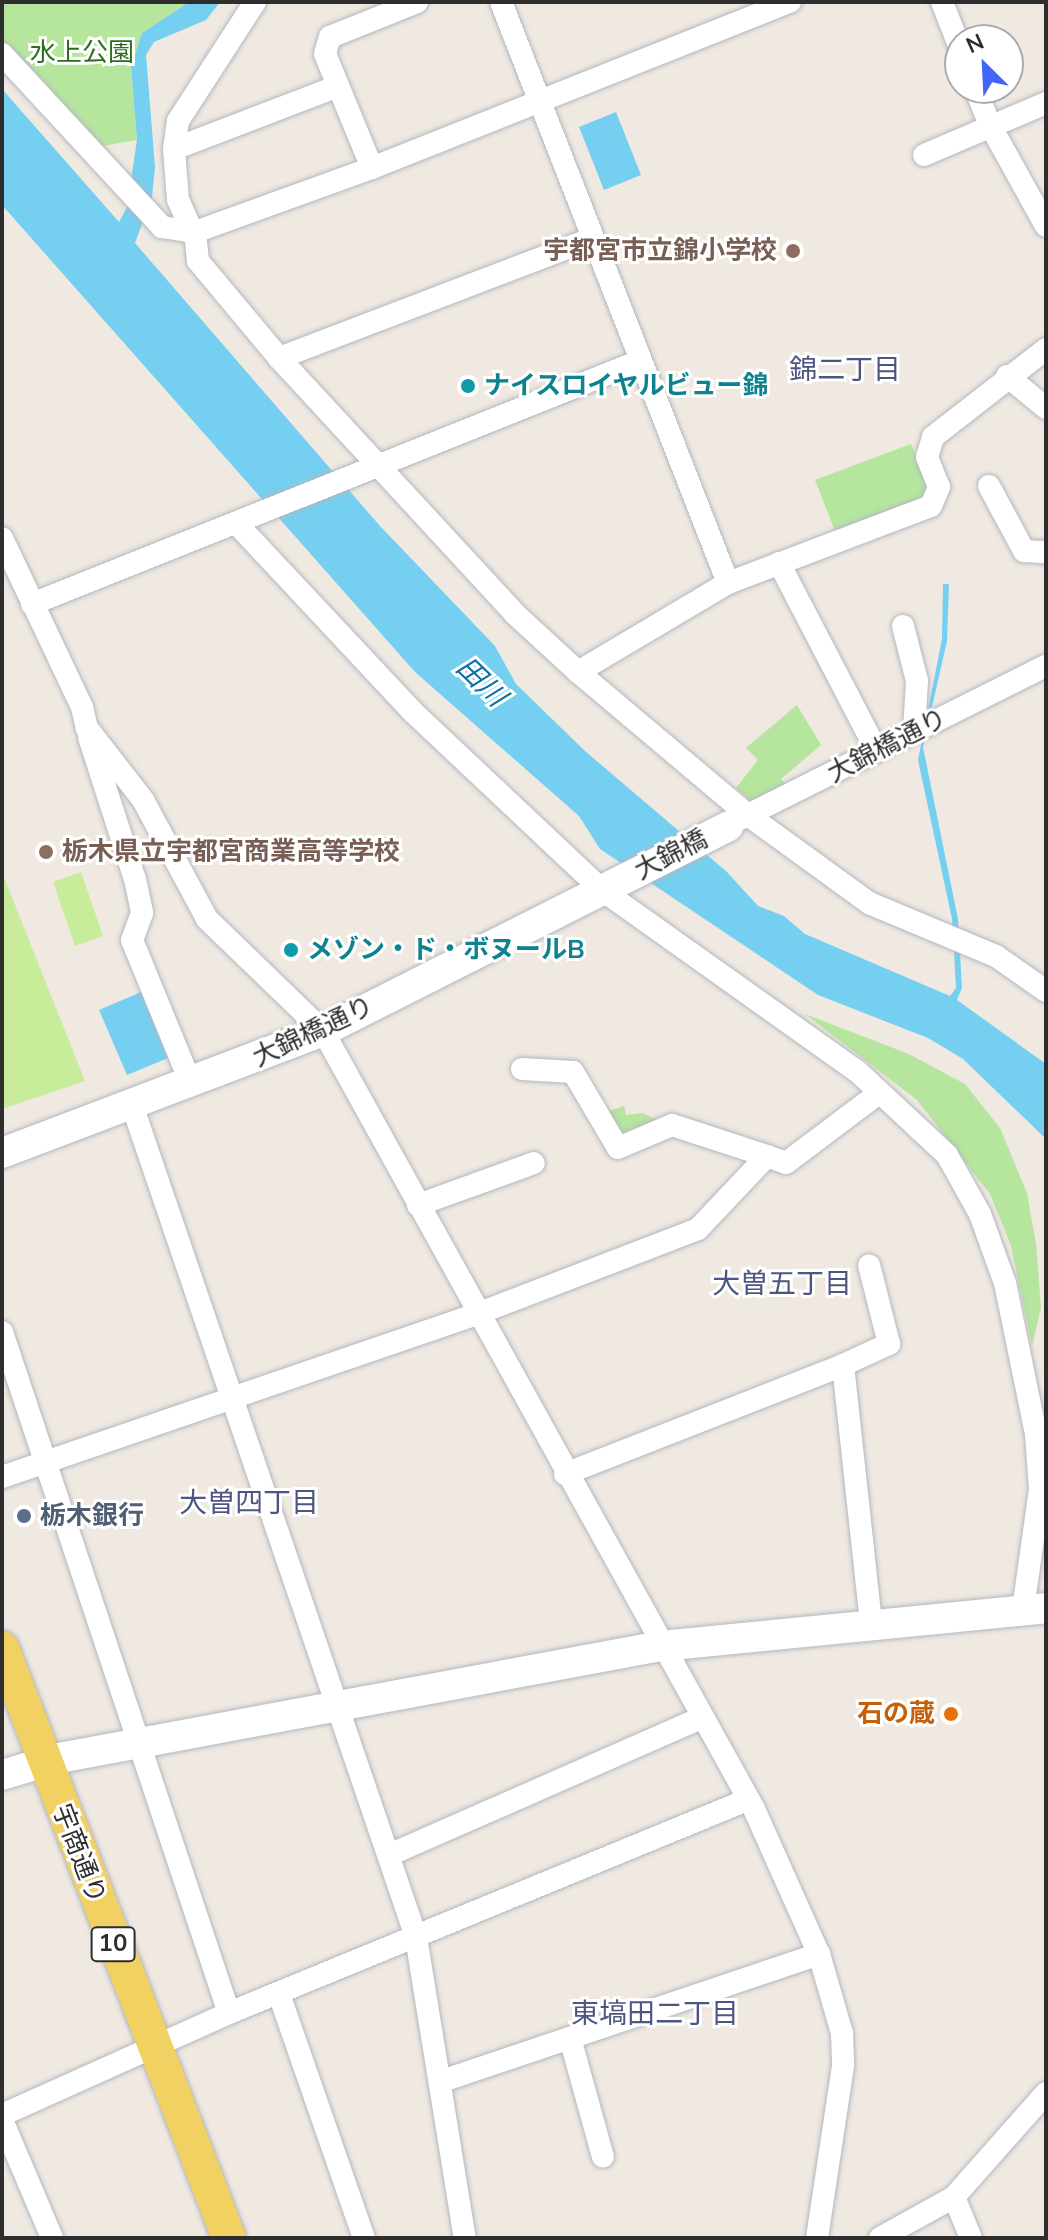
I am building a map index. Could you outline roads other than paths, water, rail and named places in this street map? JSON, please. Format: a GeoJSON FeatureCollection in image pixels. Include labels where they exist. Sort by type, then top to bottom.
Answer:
{"type":"FeatureCollection","features":[{"type":"Feature","properties":{"kind":"main road","name":"宇商通り"},"geometry":{"type":"LineString","coordinates":[[2,1648],[154,2050],[229,2238]]}},
{"type":"Feature","properties":{"kind":"street"},"geometry":{"type":"LineString","coordinates":[[255,2],[178,121],[174,149],[178,200],[193,232],[198,261],[377,469],[515,614],[738,820],[869,903],[996,956],[1046,991]]}},
{"type":"Feature","properties":{"kind":"street"},"geometry":{"type":"LineString","coordinates":[[372,168],[325,54],[330,37],[417,2]]}},
{"type":"Feature","properties":{"kind":"street"},"geometry":{"type":"LineString","coordinates":[[501,2],[728,583]]}},
{"type":"Feature","properties":{"kind":"street"},"geometry":{"type":"LineString","coordinates":[[2,54],[162,227],[193,232],[372,168],[788,2]]}},
{"type":"Feature","properties":{"kind":"street"},"geometry":{"type":"LineString","coordinates":[[942,2],[951,24]]}},
{"type":"Feature","properties":{"kind":"street"},"geometry":{"type":"LineString","coordinates":[[174,149],[338,86]]}},
{"type":"Feature","properties":{"kind":"street"},"geometry":{"type":"LineString","coordinates":[[924,155],[1046,103]]}},
{"type":"Feature","properties":{"kind":"street"},"geometry":{"type":"LineString","coordinates":[[981,104],[1046,226]]}},
{"type":"Feature","properties":{"kind":"street"},"geometry":{"type":"LineString","coordinates":[[279,358],[593,238]]}},
{"type":"Feature","properties":{"kind":"street"},"geometry":{"type":"LineString","coordinates":[[578,672],[728,583],[931,506],[939,487],[927,457],[933,437],[1007,376],[1046,349]]}},
{"type":"Feature","properties":{"kind":"street"},"geometry":{"type":"LineString","coordinates":[[32,604],[377,469],[640,361]]}},
{"type":"Feature","properties":{"kind":"street"},"geometry":{"type":"LineString","coordinates":[[1007,376],[1046,408]]}},
{"type":"Feature","properties":{"kind":"street"},"geometry":{"type":"LineString","coordinates":[[989,486],[1024,551],[1046,552]]}},
{"type":"Feature","properties":{"kind":"street"},"geometry":{"type":"LineString","coordinates":[[2,1775],[44,1761],[335,1704],[661,1646],[871,1622],[1034,1609],[1040,1489],[1036,1434],[1005,1283],[980,1214],[947,1155],[879,1093],[783,1016],[608,887],[413,712],[245,521]]}},
{"type":"Feature","properties":{"kind":"street"},"geometry":{"type":"LineString","coordinates":[[2,538],[82,707],[135,879],[142,913],[132,940],[191,1084]]}},
{"type":"Feature","properties":{"kind":"street"},"geometry":{"type":"LineString","coordinates":[[779,563],[877,751]]}},
{"type":"Feature","properties":{"kind":"street"},"geometry":{"type":"LineString","coordinates":[[903,626],[917,681],[914,732]]}},
{"type":"Feature","properties":{"kind":"street","name":"大錦橋通り"},"geometry":{"type":"LineString","coordinates":[[738,820],[1046,666]]}},
{"type":"Feature","properties":{"kind":"street"},"geometry":{"type":"LineString","coordinates":[[87,728],[143,800],[207,919],[312,1015],[323,1031],[747,1800],[819,1954],[842,2033],[843,2066],[817,2238]]}},
{"type":"Feature","properties":{"kind":"street","name":"大錦橋"},"geometry":{"type":"LineString","coordinates":[[608,887],[738,820]]}},
{"type":"Feature","properties":{"kind":"street","name":"大錦橋通り"},"geometry":{"type":"LineString","coordinates":[[2,1153],[191,1084],[323,1031],[608,887]]}},
{"type":"Feature","properties":{"kind":"street"},"geometry":{"type":"LineString","coordinates":[[522,1069],[573,1072],[618,1148],[672,1125],[786,1163],[879,1093]]}},
{"type":"Feature","properties":{"kind":"street"},"geometry":{"type":"LineString","coordinates":[[132,1105],[416,1937],[442,2081],[465,2238]]}},
{"type":"Feature","properties":{"kind":"street"},"geometry":{"type":"LineString","coordinates":[[2,1477],[477,1314],[698,1229],[767,1156]]}},
{"type":"Feature","properties":{"kind":"street"},"geometry":{"type":"LineString","coordinates":[[418,1205],[534,1163]]}},
{"type":"Feature","properties":{"kind":"street"},"geometry":{"type":"LineString","coordinates":[[565,1474],[889,1344],[869,1265]]}},
{"type":"Feature","properties":{"kind":"street"},"geometry":{"type":"LineString","coordinates":[[2,1332],[229,2013]]}},
{"type":"Feature","properties":{"kind":"street"},"geometry":{"type":"LineString","coordinates":[[843,1365],[871,1622]]}},
{"type":"Feature","properties":{"kind":"street"},"geometry":{"type":"LineString","coordinates":[[389,1855],[701,1718]]}},
{"type":"Feature","properties":{"kind":"street"},"geometry":{"type":"LineString","coordinates":[[52,2238],[2,2117],[229,2013],[747,1800]]}},
{"type":"Feature","properties":{"kind":"street"},"geometry":{"type":"LineString","coordinates":[[442,2081],[819,1954]]}},
{"type":"Feature","properties":{"kind":"street"},"geometry":{"type":"LineString","coordinates":[[279,1994],[364,2238]]}},
{"type":"Feature","properties":{"kind":"street"},"geometry":{"type":"LineString","coordinates":[[570,2038],[603,2157]]}},
{"type":"Feature","properties":{"kind":"street"},"geometry":{"type":"LineString","coordinates":[[880,2238],[954,2197],[1046,2093]]}},
{"type":"Feature","properties":{"kind":"street"},"geometry":{"type":"LineString","coordinates":[[954,2197],[971,2238]]}},
{"type":"Feature","properties":{"kind":"water","name":"田川"},"geometry":{"type":"Polygon","coordinates":[[[189,2],[220,2],[206,20],[154,42],[146,55],[155,167],[152,197],[135,243],[380,526],[495,646],[516,684],[585,751],[727,872],[758,906],[784,916],[805,934],[950,996],[956,988],[952,919],[918,760],[942,639],[943,584],[949,584],[947,641],[923,747],[958,919],[962,988],[957,1000],[1046,1064],[1046,1139],[963,1059],[928,1038],[818,995],[600,849],[579,816],[415,672],[2,205],[2,89],[119,222],[127,207],[137,140],[131,67],[142,33],[189,2]]]}},
{"type":"Feature","properties":{"kind":"water"},"geometry":{"type":"Polygon","coordinates":[[[616,112],[641,175],[604,190],[579,127],[616,112]]]}},
{"type":"Feature","properties":{"kind":"water"},"geometry":{"type":"Polygon","coordinates":[[[141,992],[168,1058],[127,1075],[99,1010],[141,992]]]}},
{"type":"Feature","properties":{"kind":"place","name":"宇都宮市立錦小学校"},"geometry":{"type":"Point","coordinates":[793,251]}},
{"type":"Feature","properties":{"kind":"place","name":"ナイスロイヤルビュー錦"},"geometry":{"type":"Point","coordinates":[468,386]}},
{"type":"Feature","properties":{"kind":"place","name":"栃木県立宇都宮商業高等学校"},"geometry":{"type":"Point","coordinates":[46,852]}},
{"type":"Feature","properties":{"kind":"place","name":"メゾン・ド・ボヌールB"},"geometry":{"type":"Point","coordinates":[291,950]}},
{"type":"Feature","properties":{"kind":"place","name":"栃木銀行"},"geometry":{"type":"Point","coordinates":[24,1516]}},
{"type":"Feature","properties":{"kind":"place","name":"石の蔵"},"geometry":{"type":"Point","coordinates":[951,1714]}},
{"type":"Feature","properties":{"kind":"district","name":"錦二丁目"},"geometry":{"type":"Point","coordinates":[845,370]}},
{"type":"Feature","properties":{"kind":"district","name":"大曽五丁目"},"geometry":{"type":"Point","coordinates":[782,1284]}},
{"type":"Feature","properties":{"kind":"district","name":"大曽四丁目"},"geometry":{"type":"Point","coordinates":[249,1503]}},
{"type":"Feature","properties":{"kind":"district","name":"東塙田二丁目"},"geometry":{"type":"Point","coordinates":[655,2014]}},
{"type":"Feature","properties":{"kind":"park label","name":"水上公園"},"geometry":{"type":"Point","coordinates":[82,53]}}]}
